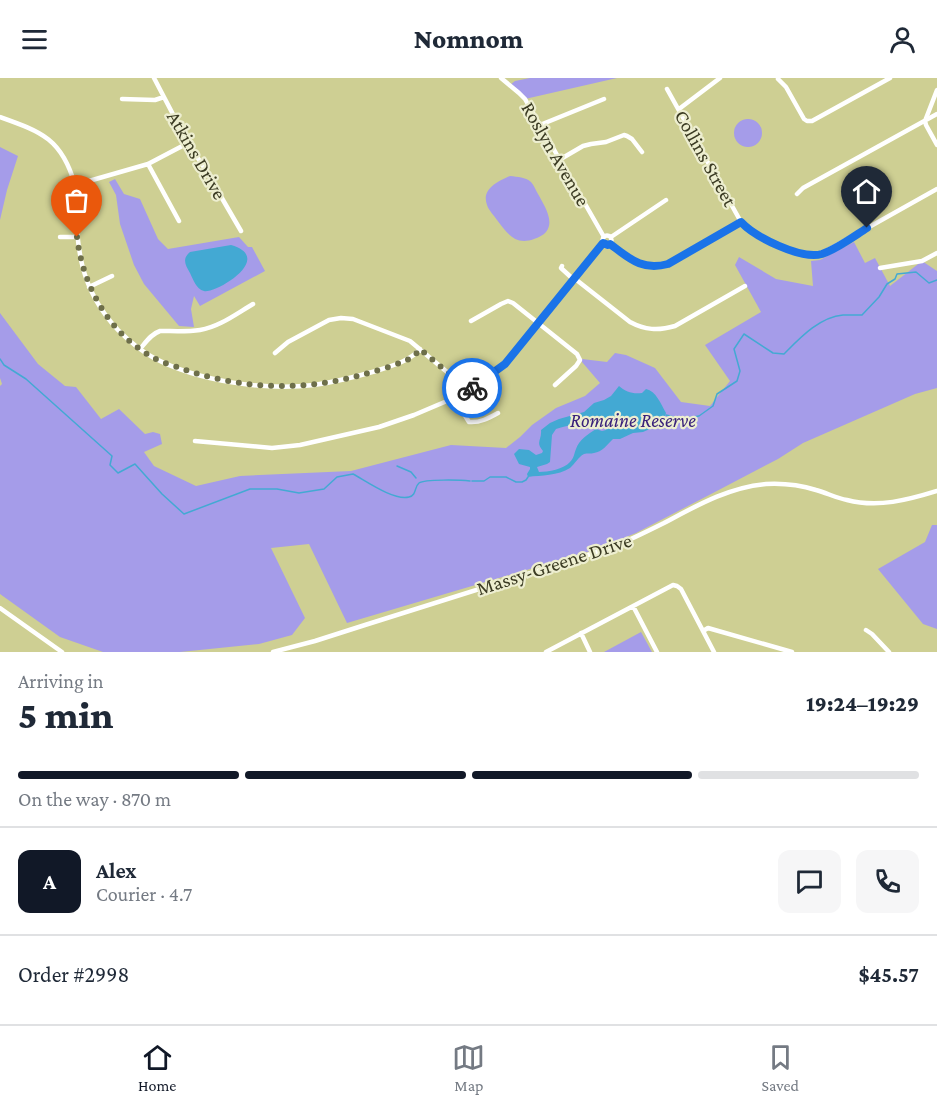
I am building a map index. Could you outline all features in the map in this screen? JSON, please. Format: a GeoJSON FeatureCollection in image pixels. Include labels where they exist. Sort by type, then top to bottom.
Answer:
{"type":"FeatureCollection","features":[{"type":"Feature","properties":{"kind":"street","name":"Atkins Drive"},"geometry":{"type":"LineString","coordinates":[[154,78],[188,143],[241,231]]}},
{"type":"Feature","properties":{"kind":"street","name":"Roslyn Avenue"},"geometry":{"type":"LineString","coordinates":[[501,78],[525,99],[604,237]]}},
{"type":"Feature","properties":{"kind":"street"},"geometry":{"type":"LineString","coordinates":[[679,109],[720,78]]}},
{"type":"Feature","properties":{"kind":"street"},"geometry":{"type":"LineString","coordinates":[[777,78],[786,87],[804,119],[812,121],[890,78]]}},
{"type":"Feature","properties":{"kind":"street","name":"Collins Street"},"geometry":{"type":"LineString","coordinates":[[667,89],[741,222],[751,231],[775,244],[810,255],[821,254],[937,189]]}},
{"type":"Feature","properties":{"kind":"street"},"geometry":{"type":"LineString","coordinates":[[937,90],[925,121],[937,145]]}},
{"type":"Feature","properties":{"kind":"street"},"geometry":{"type":"LineString","coordinates":[[122,99],[154,100],[164,97]]}},
{"type":"Feature","properties":{"kind":"street"},"geometry":{"type":"LineString","coordinates":[[540,125],[604,99]]}},
{"type":"Feature","properties":{"kind":"street"},"geometry":{"type":"LineString","coordinates":[[797,194],[803,188],[937,114]]}},
{"type":"Feature","properties":{"kind":"street"},"geometry":{"type":"LineString","coordinates":[[0,117],[37,131],[63,154],[75,185],[77,237],[82,267],[89,287],[122,334],[152,357],[206,376],[256,385],[287,386],[312,385],[357,376],[412,357],[420,349]]}},
{"type":"Feature","properties":{"kind":"street"},"geometry":{"type":"LineString","coordinates":[[560,160],[583,146],[606,142],[624,135],[632,139],[642,152]]}},
{"type":"Feature","properties":{"kind":"street"},"geometry":{"type":"LineString","coordinates":[[75,185],[148,164],[188,143]]}},
{"type":"Feature","properties":{"kind":"street"},"geometry":{"type":"LineString","coordinates":[[148,164],[179,221]]}},
{"type":"Feature","properties":{"kind":"street"},"geometry":{"type":"LineString","coordinates":[[195,441],[272,448],[300,445],[379,427],[454,398],[505,364],[603,243],[604,237],[611,237],[666,200]]}},
{"type":"Feature","properties":{"kind":"street"},"geometry":{"type":"LineString","coordinates":[[603,243],[610,244],[640,264],[650,267],[659,266],[668,264],[741,222]]}},
{"type":"Feature","properties":{"kind":"street"},"geometry":{"type":"LineString","coordinates":[[60,237],[77,237]]}},
{"type":"Feature","properties":{"kind":"street"},"geometry":{"type":"LineString","coordinates":[[610,244],[611,237]]}},
{"type":"Feature","properties":{"kind":"street"},"geometry":{"type":"LineString","coordinates":[[880,267],[922,261],[937,253]]}},
{"type":"Feature","properties":{"kind":"street"},"geometry":{"type":"LineString","coordinates":[[562,266],[562,270],[630,322],[649,329],[675,326],[745,286]]}},
{"type":"Feature","properties":{"kind":"street"},"geometry":{"type":"LineString","coordinates":[[89,287],[112,276]]}},
{"type":"Feature","properties":{"kind":"street"},"geometry":{"type":"LineString","coordinates":[[471,321],[501,304],[508,301],[513,303],[577,354],[580,360],[576,366],[555,385]]}},
{"type":"Feature","properties":{"kind":"street"},"geometry":{"type":"LineString","coordinates":[[140,349],[156,332],[197,331],[208,328],[253,304]]}},
{"type":"Feature","properties":{"kind":"street"},"geometry":{"type":"LineString","coordinates":[[275,353],[288,342],[329,320],[353,319],[410,341],[467,390]]}},
{"type":"Feature","properties":{"kind":"street"},"geometry":{"type":"LineString","coordinates":[[454,398],[469,422],[482,421],[498,413]]}},
{"type":"Feature","properties":{"kind":"street","name":"Massy-Greene Drive"},"geometry":{"type":"LineString","coordinates":[[273,652],[315,641],[610,548],[715,497],[735,490],[764,484],[783,484],[801,486],[846,500],[868,503],[890,503],[937,491]]}},
{"type":"Feature","properties":{"kind":"street"},"geometry":{"type":"LineString","coordinates":[[546,652],[673,585],[681,589],[714,652]]}},
{"type":"Feature","properties":{"kind":"street"},"geometry":{"type":"LineString","coordinates":[[633,606],[657,652]]}},
{"type":"Feature","properties":{"kind":"street"},"geometry":{"type":"LineString","coordinates":[[0,608],[62,652]]}},
{"type":"Feature","properties":{"kind":"street"},"geometry":{"type":"LineString","coordinates":[[704,631],[708,628],[792,652]]}},
{"type":"Feature","properties":{"kind":"street"},"geometry":{"type":"LineString","coordinates":[[866,630],[889,652]]}},
{"type":"Feature","properties":{"kind":"street"},"geometry":{"type":"LineString","coordinates":[[581,633],[590,652]]}},
{"type":"Feature","properties":{"kind":"green space"},"geometry":{"type":"Polygon","coordinates":[[[530,78],[617,78],[525,99],[510,85],[515,81],[530,78]]]}},
{"type":"Feature","properties":{"kind":"green space"},"geometry":{"type":"Polygon","coordinates":[[[748,119],[758,123],[762,133],[758,143],[748,147],[738,143],[734,133],[738,123],[748,119]]]}},
{"type":"Feature","properties":{"kind":"green space"},"geometry":{"type":"Polygon","coordinates":[[[0,147],[18,156],[0,220],[0,147]]]}},
{"type":"Feature","properties":{"kind":"green space"},"geometry":{"type":"Polygon","coordinates":[[[510,176],[524,178],[531,182],[546,208],[549,218],[548,228],[539,237],[522,241],[512,237],[488,207],[486,194],[488,190],[510,176]]]}},
{"type":"Feature","properties":{"kind":"green space"},"geometry":{"type":"Polygon","coordinates":[[[115,179],[124,194],[140,199],[158,239],[168,249],[239,237],[248,247],[252,247],[265,271],[200,306],[194,296],[191,309],[194,327],[179,326],[144,284],[134,265],[120,224],[116,195],[109,182],[115,179]]]}},
{"type":"Feature","properties":{"kind":"green space","name":"Romaine Reserve"},"geometry":{"type":"Polygon","coordinates":[[[854,242],[865,263],[875,258],[890,286],[922,261],[937,271],[937,388],[915,394],[803,443],[778,459],[636,533],[594,550],[347,623],[309,544],[271,548],[305,618],[292,635],[259,644],[180,652],[103,652],[60,637],[0,594],[0,386],[2,384],[0,378],[0,313],[38,364],[65,386],[76,387],[101,419],[119,409],[145,434],[153,432],[160,434],[162,444],[144,452],[154,466],[196,486],[240,476],[351,471],[451,445],[506,448],[556,408],[585,396],[600,383],[582,359],[607,362],[615,353],[626,355],[655,368],[681,402],[710,406],[730,381],[705,345],[761,312],[735,265],[739,257],[776,279],[813,286],[811,261],[820,260],[854,242]]]}},
{"type":"Feature","properties":{"kind":"green space"},"geometry":{"type":"Polygon","coordinates":[[[932,525],[937,525],[937,629],[923,624],[878,569],[925,542],[932,525]]]}},
{"type":"Feature","properties":{"kind":"green space"},"geometry":{"type":"Polygon","coordinates":[[[641,632],[652,652],[604,652],[641,632]]]}},
{"type":"Feature","properties":{"kind":"water"},"geometry":{"type":"Polygon","coordinates":[[[231,245],[243,251],[247,258],[245,266],[238,274],[219,287],[201,290],[195,284],[186,264],[187,255],[190,252],[231,245]]]}},
{"type":"Feature","properties":{"kind":"water"},"geometry":{"type":"Polygon","coordinates":[[[619,386],[632,393],[650,390],[658,398],[666,413],[664,419],[643,432],[613,439],[600,451],[584,454],[565,471],[528,477],[530,467],[519,464],[514,454],[519,449],[529,450],[536,455],[542,453],[539,443],[541,430],[559,419],[584,412],[594,403],[611,396],[619,386]],[[604,423],[586,427],[571,425],[556,429],[552,435],[550,462],[537,467],[539,472],[564,467],[572,459],[577,446],[584,438],[596,429],[606,430],[604,423]]]}},
{"type":"Feature","properties":{"kind":"waterway"},"geometry":{"type":"LineString","coordinates":[[666,415],[681,419],[699,416],[713,406],[717,394],[737,381],[740,371],[734,349],[744,334],[773,353],[784,354],[818,324],[843,315],[862,315],[897,274],[916,272],[929,283],[937,280]]}},
{"type":"Feature","properties":{"kind":"waterway"},"geometry":{"type":"LineString","coordinates":[[0,359],[4,365],[26,379],[112,456],[110,465],[118,473],[135,464],[184,514],[250,489],[277,489],[299,493],[324,489],[337,477],[353,474],[380,490],[403,497],[412,496],[417,485],[423,482],[470,481]]}},
{"type":"Feature","properties":{"kind":"waterway"},"geometry":{"type":"LineString","coordinates":[[397,466],[411,472],[416,478]]}},
{"type":"Feature","properties":{"kind":"waterway"},"geometry":{"type":"LineString","coordinates":[[472,481],[484,481],[490,477],[506,477],[522,482],[528,477]]}},
{"type":"Feature","properties":{"kind":"way so far"},"geometry":{"type":"LineString","coordinates":[[77,237],[85,277],[108,317],[127,339],[152,357],[167,363],[219,379],[256,385],[294,386],[334,381],[385,368],[412,357],[420,349],[467,390],[472,388]]}},
{"type":"Feature","properties":{"kind":"route"},"geometry":{"type":"LineString","coordinates":[[472,388],[505,364],[603,243],[610,244],[640,264],[650,267],[668,264],[741,222],[751,231],[775,244],[810,255],[821,254],[867,228]]}}]}
